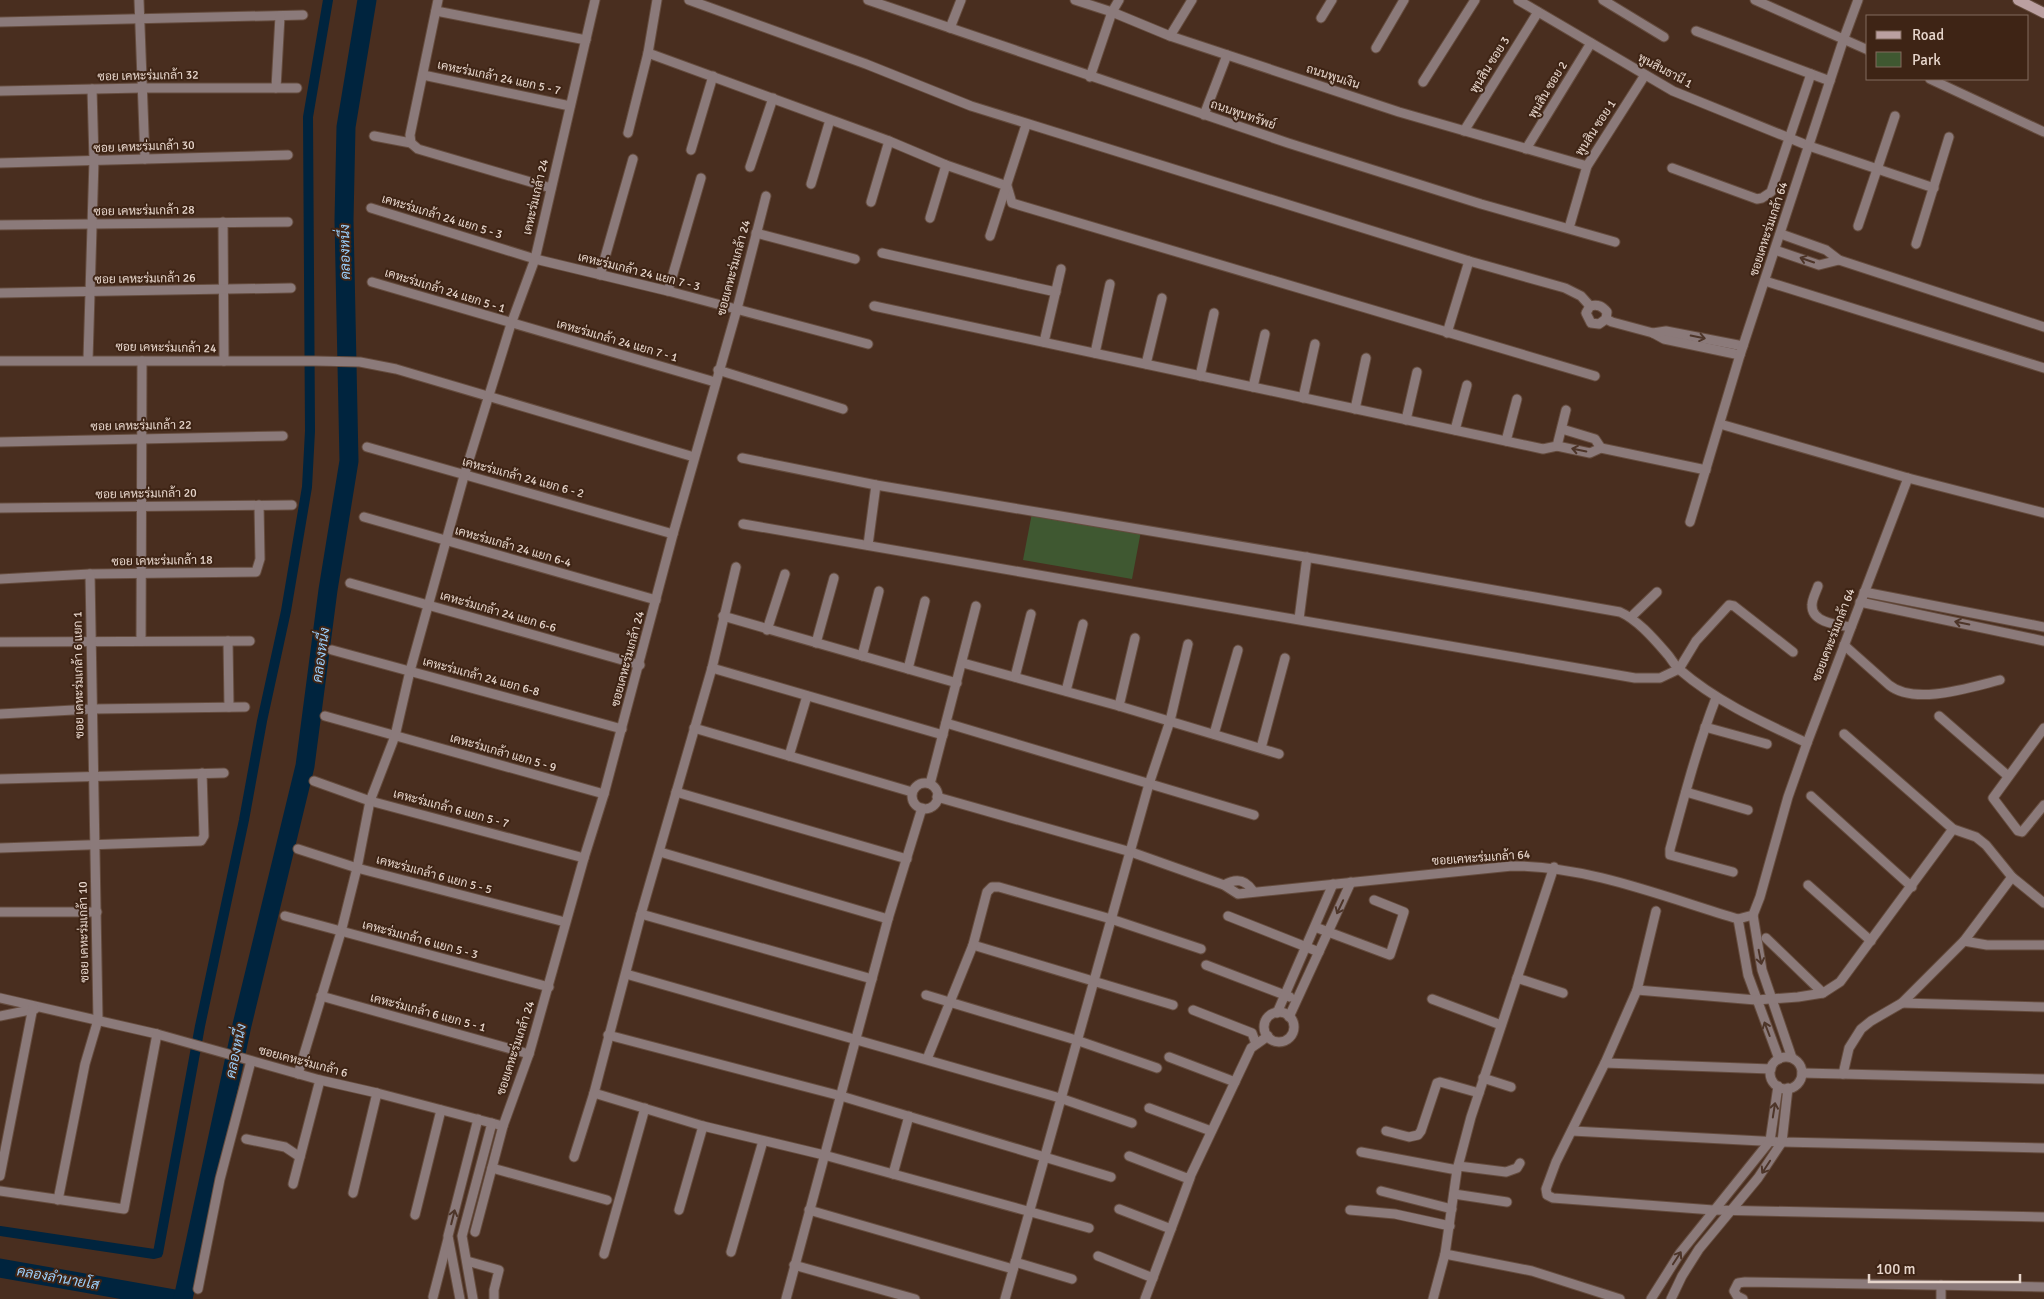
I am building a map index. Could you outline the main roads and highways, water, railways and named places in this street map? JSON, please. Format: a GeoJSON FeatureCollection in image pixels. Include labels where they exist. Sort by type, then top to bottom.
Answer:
{"type":"FeatureCollection","features":[{"type":"Feature","properties":{"kind":"waterway"},"geometry":{"type":"LineString","coordinates":[[0,1231],[154,1254],[158,1253],[200,1026],[286,611],[307,487],[310,431],[308,117],[328,0]]}},
{"type":"Feature","properties":{"kind":"waterway","name":"คลองหนึ่ง"},"geometry":{"type":"LineString","coordinates":[[183,1299],[242,1025],[305,766],[328,590],[349,461],[344,220],[346,127],[367,0]]}},
{"type":"Feature","properties":{"kind":"waterway","name":"คลองลำนายโส"},"geometry":{"type":"LineString","coordinates":[[0,1268],[175,1299]]}}]}
